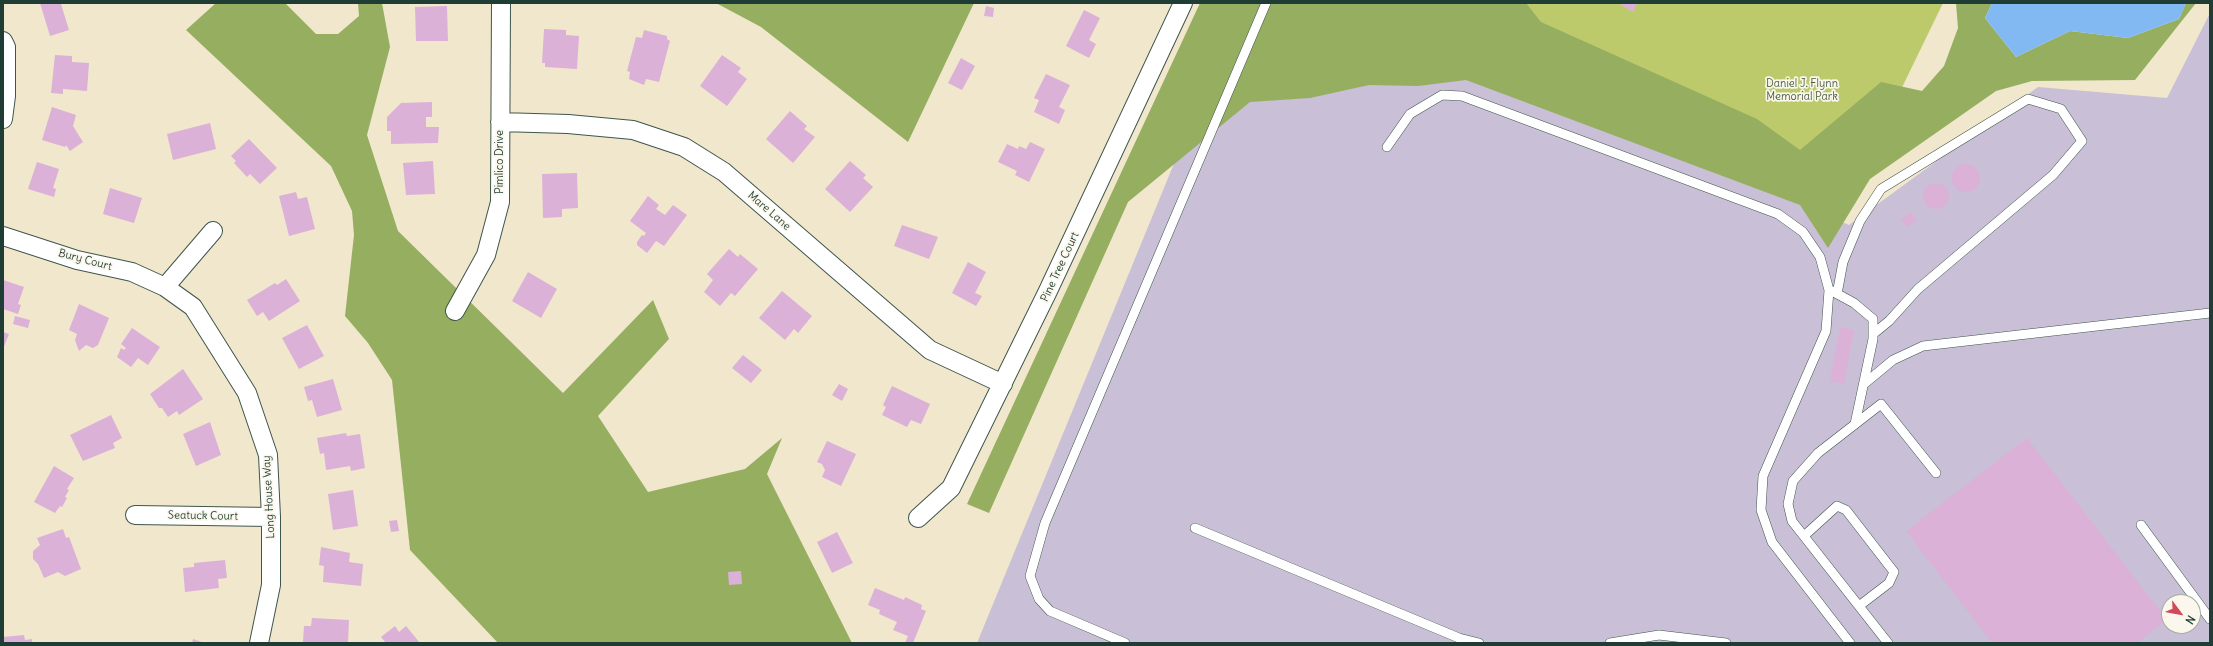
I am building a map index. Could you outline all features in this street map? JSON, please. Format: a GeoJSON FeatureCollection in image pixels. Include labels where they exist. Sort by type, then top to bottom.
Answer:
{"type":"FeatureCollection","features":[{"type":"Feature","properties":{"kind":"street","name":"Pimlico Drive"},"geometry":{"type":"LineString","coordinates":[[455,311],[486,255],[500,202],[501,3]]}},
{"type":"Feature","properties":{"kind":"street","name":"Pine Tree Court"},"geometry":{"type":"LineString","coordinates":[[918,518],[951,488],[1003,384],[1183,3]]}},
{"type":"Feature","properties":{"kind":"street"},"geometry":{"type":"LineString","coordinates":[[3,42],[6,47],[6,96],[3,119]]}},
{"type":"Feature","properties":{"kind":"street","name":"Mare Lane"},"geometry":{"type":"LineString","coordinates":[[500,122],[568,124],[633,130],[684,147],[724,172],[930,350],[1003,384]]}},
{"type":"Feature","properties":{"kind":"street"},"geometry":{"type":"LineString","coordinates":[[165,287],[213,231]]}},
{"type":"Feature","properties":{"kind":"street","name":"Bury Court"},"geometry":{"type":"LineString","coordinates":[[3,236],[77,260],[132,272],[165,287]]}},
{"type":"Feature","properties":{"kind":"street","name":"Long House Way"},"geometry":{"type":"LineString","coordinates":[[165,287],[194,307],[248,393],[268,455],[271,517],[271,585],[259,643]]}},
{"type":"Feature","properties":{"kind":"street","name":"Seatuck Court"},"geometry":{"type":"LineString","coordinates":[[135,515],[271,517]]}},
{"type":"Feature","properties":{"kind":"lane"},"geometry":{"type":"LineString","coordinates":[[1125,643],[1050,611],[1039,600],[1030,576],[1045,523],[1266,3]]}},
{"type":"Feature","properties":{"kind":"lane"},"geometry":{"type":"LineString","coordinates":[[1387,146],[1410,114],[1442,95],[1462,96],[1778,214],[1803,232],[1820,257],[1833,292],[1854,303],[1873,319],[1873,334],[1855,424]]}},
{"type":"Feature","properties":{"kind":"lane"},"geometry":{"type":"LineString","coordinates":[[1850,643],[1772,542],[1761,510],[1763,476],[1826,331],[1833,292],[1843,262],[1860,221],[1881,189],[2028,99],[2061,109],[2082,141],[2053,175],[1918,288],[1889,321],[1873,334]]}},
{"type":"Feature","properties":{"kind":"lane"},"geometry":{"type":"LineString","coordinates":[[1864,384],[1893,360],[1923,346],[2210,313]]}},
{"type":"Feature","properties":{"kind":"lane"},"geometry":{"type":"LineString","coordinates":[[1888,643],[1792,521],[1788,504],[1793,481],[1818,453],[1881,404],[1936,473]]}},
{"type":"Feature","properties":{"kind":"lane"},"geometry":{"type":"LineString","coordinates":[[1804,536],[1838,506],[1842,506],[1851,516],[1894,572],[1889,582],[1859,606]]}},
{"type":"Feature","properties":{"kind":"lane"},"geometry":{"type":"LineString","coordinates":[[2141,525],[2210,619]]}},
{"type":"Feature","properties":{"kind":"lane"},"geometry":{"type":"LineString","coordinates":[[1195,528],[1459,638],[1479,643]]}},
{"type":"Feature","properties":{"kind":"lane"},"geometry":{"type":"LineString","coordinates":[[1610,643],[1659,635],[1726,643]]}},
{"type":"Feature","properties":{"kind":"shaded area"},"geometry":{"type":"Polygon","coordinates":[[[1240,3],[1346,3],[1849,225],[2038,87],[2167,98],[2210,13],[2210,643],[977,643],[1240,3]]]}},
{"type":"Feature","properties":{"kind":"green space"},"geometry":{"type":"Polygon","coordinates":[[[216,3],[285,3],[316,34],[338,34],[359,16],[358,3],[382,3],[390,47],[367,135],[398,231],[563,393],[653,300],[669,339],[598,416],[648,492],[745,469],[782,438],[767,474],[852,643],[498,643],[410,550],[392,380],[368,343],[345,316],[354,235],[352,211],[331,166],[186,30],[216,3]]]}},
{"type":"Feature","properties":{"kind":"green space"},"geometry":{"type":"Polygon","coordinates":[[[716,3],[974,3],[908,142],[761,27],[716,3]]]}},
{"type":"Feature","properties":{"kind":"green space"},"geometry":{"type":"Polygon","coordinates":[[[1200,3],[1526,3],[1541,22],[1757,119],[1800,150],[1881,82],[1922,91],[1944,66],[1958,28],[1956,3],[1992,3],[1985,18],[2016,57],[2070,31],[2128,38],[2179,19],[2186,3],[2196,3],[2135,80],[2032,81],[1996,91],[1870,179],[1828,248],[1800,205],[1466,80],[1418,86],[1369,85],[1310,98],[1250,102],[1128,202],[989,513],[967,504],[1200,3]]]}},
{"type":"Feature","properties":{"kind":"green space","name":"Daniel J. Flynn Memorial Park"},"geometry":{"type":"Polygon","coordinates":[[[1354,3],[1943,3],[1876,141],[1821,193],[1354,3]]]}},
{"type":"Feature","properties":{"kind":"water"},"geometry":{"type":"Polygon","coordinates":[[[1992,3],[2186,3],[2179,19],[2128,38],[2070,31],[2016,57],[1985,18],[1992,3]]]}},
{"type":"Feature","properties":{"kind":"building"},"geometry":{"type":"Polygon","coordinates":[[[40,3],[61,4],[69,30],[50,36],[40,3]]]}},
{"type":"Feature","properties":{"kind":"building"},"geometry":{"type":"Polygon","coordinates":[[[1623,3],[1637,3],[1633,12],[1621,5],[1623,3]]]}},
{"type":"Feature","properties":{"kind":"building"},"geometry":{"type":"Polygon","coordinates":[[[447,6],[448,41],[416,41],[415,7],[447,6]]]}},
{"type":"Feature","properties":{"kind":"building"},"geometry":{"type":"Polygon","coordinates":[[[986,6],[994,8],[993,17],[984,16],[986,6]]]}},
{"type":"Feature","properties":{"kind":"building"},"geometry":{"type":"Polygon","coordinates":[[[1084,10],[1100,18],[1089,40],[1096,44],[1089,58],[1066,46],[1084,10]]]}},
{"type":"Feature","properties":{"kind":"building"},"geometry":{"type":"Polygon","coordinates":[[[544,29],[566,30],[566,35],[579,36],[577,69],[545,67],[545,63],[542,63],[544,29]]]}},
{"type":"Feature","properties":{"kind":"building"},"geometry":{"type":"Polygon","coordinates":[[[644,30],[667,36],[667,39],[670,41],[659,82],[646,79],[644,85],[629,79],[630,72],[627,71],[636,37],[642,38],[644,30]]]}},
{"type":"Feature","properties":{"kind":"building"},"geometry":{"type":"Polygon","coordinates":[[[55,55],[72,56],[72,62],[89,63],[87,91],[63,89],[63,94],[51,93],[55,55]]]}},
{"type":"Feature","properties":{"kind":"building"},"geometry":{"type":"Polygon","coordinates":[[[722,55],[741,68],[738,72],[747,79],[727,106],[700,86],[722,55]]]}},
{"type":"Feature","properties":{"kind":"building"},"geometry":{"type":"Polygon","coordinates":[[[961,58],[975,66],[962,90],[948,83],[961,58]]]}},
{"type":"Feature","properties":{"kind":"building"},"geometry":{"type":"Polygon","coordinates":[[[1046,74],[1070,85],[1059,107],[1065,110],[1059,124],[1034,112],[1039,100],[1034,98],[1046,74]]]}},
{"type":"Feature","properties":{"kind":"building"},"geometry":{"type":"Polygon","coordinates":[[[432,102],[432,117],[426,117],[426,127],[439,127],[438,143],[391,144],[391,131],[387,131],[387,117],[401,103],[432,102]]]}},
{"type":"Feature","properties":{"kind":"building"},"geometry":{"type":"Polygon","coordinates":[[[52,107],[76,115],[73,126],[83,142],[70,151],[66,145],[65,147],[42,140],[52,107]]]}},
{"type":"Feature","properties":{"kind":"building"},"geometry":{"type":"Polygon","coordinates":[[[790,111],[807,126],[804,129],[815,137],[793,163],[766,139],[790,111]]]}},
{"type":"Feature","properties":{"kind":"building"},"geometry":{"type":"Polygon","coordinates":[[[210,123],[216,149],[173,160],[167,134],[210,123]]]}},
{"type":"Feature","properties":{"kind":"building"},"geometry":{"type":"Polygon","coordinates":[[[249,139],[277,168],[260,184],[250,174],[247,177],[234,163],[236,161],[231,156],[249,139]]]}},
{"type":"Feature","properties":{"kind":"building"},"geometry":{"type":"Polygon","coordinates":[[[1030,142],[1045,149],[1029,182],[1015,175],[1017,171],[998,162],[1007,144],[1018,149],[1019,146],[1026,149],[1030,142]]]}},
{"type":"Feature","properties":{"kind":"building"},"geometry":{"type":"Polygon","coordinates":[[[433,161],[435,194],[406,195],[403,163],[433,161]]]}},
{"type":"Feature","properties":{"kind":"building"},"geometry":{"type":"Polygon","coordinates":[[[850,161],[866,175],[863,178],[873,187],[850,212],[825,189],[850,161]]]}},
{"type":"Feature","properties":{"kind":"building"},"geometry":{"type":"Polygon","coordinates":[[[37,162],[59,169],[53,188],[56,189],[54,197],[28,189],[37,162]]]}},
{"type":"Feature","properties":{"kind":"building"},"geometry":{"type":"Polygon","coordinates":[[[1966,164],[1976,168],[1980,178],[1976,188],[1966,192],[1956,188],[1952,178],[1956,168],[1966,164]]]}},
{"type":"Feature","properties":{"kind":"building"},"geometry":{"type":"Polygon","coordinates":[[[577,173],[578,208],[562,209],[562,217],[543,218],[542,174],[577,173]]]}},
{"type":"Feature","properties":{"kind":"building"},"geometry":{"type":"Polygon","coordinates":[[[1936,183],[1945,187],[1949,196],[1945,205],[1936,209],[1927,205],[1923,196],[1927,187],[1936,183]]]}},
{"type":"Feature","properties":{"kind":"building"},"geometry":{"type":"Polygon","coordinates":[[[110,188],[142,198],[134,223],[103,214],[110,188]]]}},
{"type":"Feature","properties":{"kind":"building"},"geometry":{"type":"Polygon","coordinates":[[[296,192],[298,199],[307,197],[315,229],[289,236],[279,196],[296,192]]]}},
{"type":"Feature","properties":{"kind":"building"},"geometry":{"type":"Polygon","coordinates":[[[648,196],[659,205],[656,209],[665,215],[673,205],[687,215],[664,246],[656,241],[647,253],[637,245],[637,242],[642,235],[644,236],[646,233],[630,221],[648,196]]]}},
{"type":"Feature","properties":{"kind":"building"},"geometry":{"type":"Polygon","coordinates":[[[1911,212],[1917,220],[1907,227],[1901,219],[1911,212]]]}},
{"type":"Feature","properties":{"kind":"building"},"geometry":{"type":"Polygon","coordinates":[[[902,225],[938,237],[929,259],[894,246],[902,225]]]}},
{"type":"Feature","properties":{"kind":"building"},"geometry":{"type":"Polygon","coordinates":[[[729,249],[738,257],[740,254],[758,269],[735,296],[731,293],[720,306],[704,292],[713,280],[707,274],[729,249]]]}},
{"type":"Feature","properties":{"kind":"building"},"geometry":{"type":"Polygon","coordinates":[[[968,262],[986,272],[975,293],[982,296],[976,306],[952,293],[968,262]]]}},
{"type":"Feature","properties":{"kind":"building"},"geometry":{"type":"Polygon","coordinates":[[[528,272],[557,289],[541,318],[512,301],[528,272]]]}},
{"type":"Feature","properties":{"kind":"building"},"geometry":{"type":"Polygon","coordinates":[[[286,279],[300,301],[269,321],[263,312],[257,316],[247,300],[275,283],[277,285],[286,279]]]}},
{"type":"Feature","properties":{"kind":"building"},"geometry":{"type":"Polygon","coordinates":[[[3,280],[24,287],[18,304],[21,305],[18,314],[3,309],[3,280]]]}},
{"type":"Feature","properties":{"kind":"building"},"geometry":{"type":"Polygon","coordinates":[[[782,291],[812,316],[798,333],[794,329],[785,340],[759,318],[782,291]]]}},
{"type":"Feature","properties":{"kind":"building"},"geometry":{"type":"Polygon","coordinates":[[[79,304],[109,318],[98,345],[93,348],[86,345],[79,351],[75,340],[77,334],[69,330],[79,304]]]}},
{"type":"Feature","properties":{"kind":"building"},"geometry":{"type":"Polygon","coordinates":[[[15,316],[30,320],[28,328],[13,324],[15,316]]]}},
{"type":"Feature","properties":{"kind":"building"},"geometry":{"type":"Polygon","coordinates":[[[307,325],[324,356],[299,369],[282,338],[307,325]]]}},
{"type":"Feature","properties":{"kind":"building"},"geometry":{"type":"Polygon","coordinates":[[[1840,327],[1854,330],[1844,384],[1830,381],[1840,327]]]}},
{"type":"Feature","properties":{"kind":"building"},"geometry":{"type":"Polygon","coordinates":[[[132,328],[160,347],[148,365],[138,358],[131,367],[117,357],[121,348],[124,350],[126,348],[121,344],[132,328]]]}},
{"type":"Feature","properties":{"kind":"building"},"geometry":{"type":"Polygon","coordinates":[[[3,332],[9,334],[3,349],[3,332]]]}},
{"type":"Feature","properties":{"kind":"building"},"geometry":{"type":"Polygon","coordinates":[[[743,355],[762,370],[751,383],[732,368],[743,355]]]}},
{"type":"Feature","properties":{"kind":"building"},"geometry":{"type":"Polygon","coordinates":[[[183,369],[203,399],[179,415],[177,411],[168,417],[162,408],[159,408],[150,394],[183,369]]]}},
{"type":"Feature","properties":{"kind":"building"},"geometry":{"type":"Polygon","coordinates":[[[333,379],[342,410],[317,417],[312,400],[308,401],[304,387],[333,379]]]}},
{"type":"Feature","properties":{"kind":"building"},"geometry":{"type":"Polygon","coordinates":[[[839,384],[848,389],[842,401],[832,395],[839,384]]]}},
{"type":"Feature","properties":{"kind":"building"},"geometry":{"type":"Polygon","coordinates":[[[892,386],[930,404],[921,424],[911,420],[907,427],[882,415],[886,407],[883,405],[892,386]]]}},
{"type":"Feature","properties":{"kind":"building"},"geometry":{"type":"Polygon","coordinates":[[[111,415],[122,438],[113,443],[115,448],[83,461],[70,435],[111,415]]]}},
{"type":"Feature","properties":{"kind":"building"},"geometry":{"type":"Polygon","coordinates":[[[210,422],[221,455],[196,466],[183,434],[210,422]]]}},
{"type":"Feature","properties":{"kind":"building"},"geometry":{"type":"Polygon","coordinates":[[[346,433],[347,436],[360,434],[365,468],[351,471],[350,466],[326,470],[324,453],[320,454],[317,438],[346,433]]]}},
{"type":"Feature","properties":{"kind":"building"},"geometry":{"type":"Polygon","coordinates":[[[2027,438],[2161,612],[2161,625],[2137,643],[1992,643],[1906,531],[2027,438]]]}},
{"type":"Feature","properties":{"kind":"building"},"geometry":{"type":"Polygon","coordinates":[[[827,441],[856,454],[841,486],[822,477],[825,470],[822,464],[817,462],[827,441]]]}},
{"type":"Feature","properties":{"kind":"building"},"geometry":{"type":"Polygon","coordinates":[[[54,466],[74,478],[67,489],[69,490],[65,497],[67,498],[62,507],[60,506],[55,513],[34,502],[54,466]]]}},
{"type":"Feature","properties":{"kind":"building"},"geometry":{"type":"Polygon","coordinates":[[[353,490],[358,526],[333,530],[328,494],[353,490]]]}},
{"type":"Feature","properties":{"kind":"building"},"geometry":{"type":"Polygon","coordinates":[[[397,520],[399,531],[391,532],[389,521],[397,520]]]}},
{"type":"Feature","properties":{"kind":"building"},"geometry":{"type":"Polygon","coordinates":[[[63,529],[66,538],[69,537],[81,569],[65,576],[58,572],[44,578],[38,564],[33,559],[33,551],[40,545],[37,538],[63,529]]]}},
{"type":"Feature","properties":{"kind":"building"},"geometry":{"type":"Polygon","coordinates":[[[837,532],[853,563],[832,573],[817,542],[837,532]]]}},
{"type":"Feature","properties":{"kind":"building"},"geometry":{"type":"Polygon","coordinates":[[[321,547],[350,553],[349,562],[363,564],[361,586],[323,582],[324,566],[319,565],[321,547]]]}},
{"type":"Feature","properties":{"kind":"building"},"geometry":{"type":"Polygon","coordinates":[[[225,560],[227,578],[218,579],[219,588],[185,592],[183,568],[194,567],[194,563],[225,560]]]}},
{"type":"Feature","properties":{"kind":"building"},"geometry":{"type":"Polygon","coordinates":[[[741,571],[742,584],[729,585],[728,572],[741,571]]]}},
{"type":"Feature","properties":{"kind":"building"},"geometry":{"type":"Polygon","coordinates":[[[875,588],[904,600],[905,597],[922,605],[921,609],[926,611],[913,643],[905,643],[908,636],[893,630],[897,622],[879,614],[880,610],[868,605],[875,588]]]}},
{"type":"Feature","properties":{"kind":"building"},"geometry":{"type":"Polygon","coordinates":[[[312,618],[349,620],[348,643],[303,642],[304,626],[311,626],[312,618]]]}},
{"type":"Feature","properties":{"kind":"building"},"geometry":{"type":"Polygon","coordinates":[[[395,626],[399,632],[406,626],[420,643],[386,643],[381,637],[395,626]]]}},
{"type":"Feature","properties":{"kind":"building"},"geometry":{"type":"Polygon","coordinates":[[[24,635],[25,640],[32,639],[32,643],[3,643],[3,637],[24,635]]]}},
{"type":"Feature","properties":{"kind":"building"},"geometry":{"type":"Polygon","coordinates":[[[193,639],[205,643],[192,643],[193,639]]]}}]}
